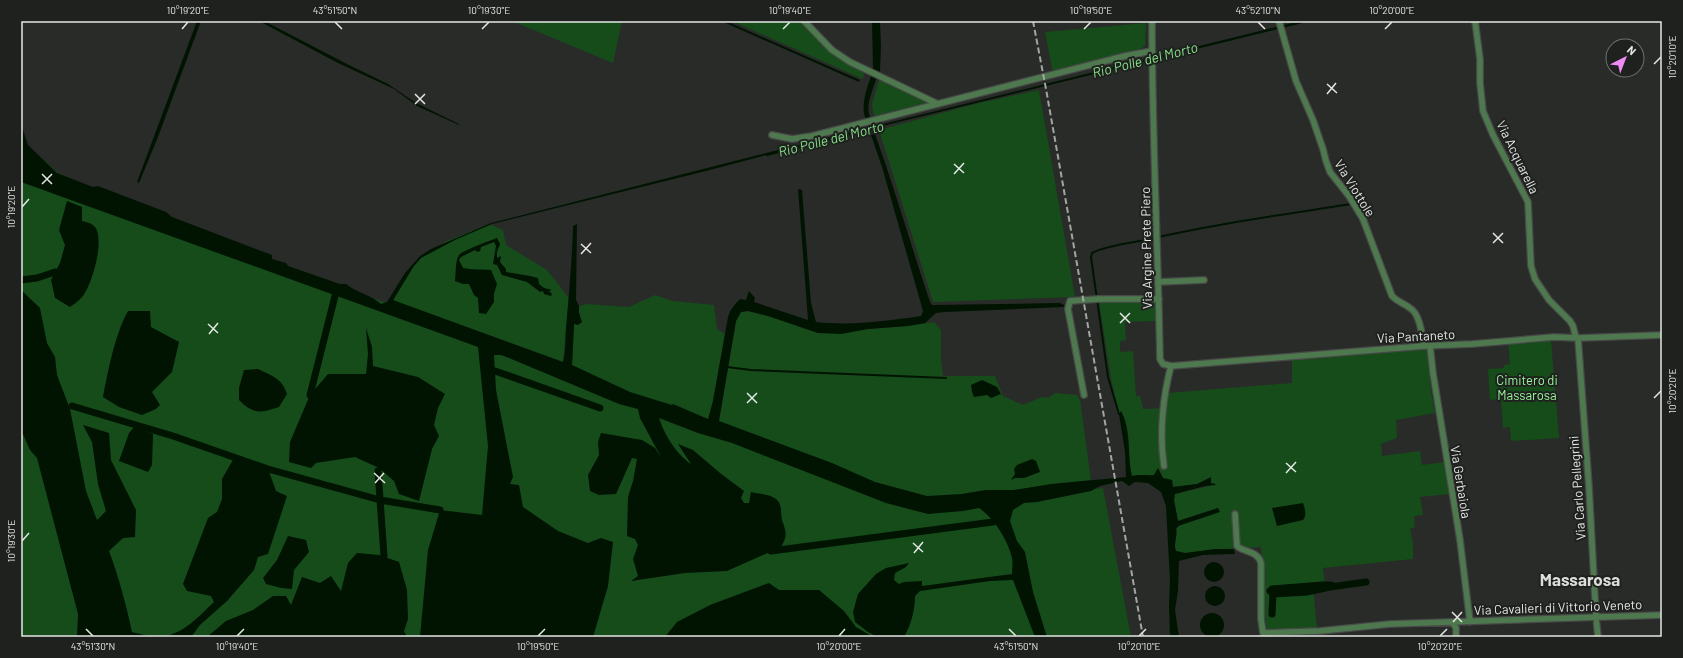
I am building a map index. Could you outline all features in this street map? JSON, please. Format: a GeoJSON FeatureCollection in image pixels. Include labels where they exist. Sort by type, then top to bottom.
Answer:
{"type":"FeatureCollection","features":[{"type":"Feature","properties":{"kind":"street"},"geometry":{"type":"LineString","coordinates":[[804,21],[832,50],[850,62],[938,104]]}},
{"type":"Feature","properties":{"kind":"street","name":"Via Argine Prete Piero"},"geometry":{"type":"LineString","coordinates":[[1152,21],[1152,98],[1160,359],[1162,364],[1171,366]]}},
{"type":"Feature","properties":{"kind":"street","name":"Via Viottole"},"geometry":{"type":"LineString","coordinates":[[1279,21],[1296,81],[1314,120],[1330,172],[1349,196],[1363,219],[1392,296],[1399,303],[1411,308],[1417,317],[1424,346]]}},
{"type":"Feature","properties":{"kind":"street","name":"Via Acquarella"},"geometry":{"type":"LineString","coordinates":[[1475,21],[1480,59],[1480,83],[1483,111],[1493,135],[1528,202],[1532,266],[1535,279],[1549,300],[1570,321],[1577,338]]}},
{"type":"Feature","properties":{"kind":"street"},"geometry":{"type":"LineString","coordinates":[[772,135],[792,139],[812,136],[1125,56],[1152,52]]}},
{"type":"Feature","properties":{"kind":"street"},"geometry":{"type":"LineString","coordinates":[[1158,282],[1204,280]]}},
{"type":"Feature","properties":{"kind":"street"},"geometry":{"type":"LineString","coordinates":[[1084,395],[1068,309],[1070,301],[1096,299],[1159,299]]}},
{"type":"Feature","properties":{"kind":"street","name":"Via Pantaneto"},"geometry":{"type":"LineString","coordinates":[[1171,366],[1552,337],[1577,338],[1662,335]]}},
{"type":"Feature","properties":{"kind":"street","name":"Via Carlo Pellegrini"},"geometry":{"type":"LineString","coordinates":[[1577,338],[1589,487],[1598,637]]}},
{"type":"Feature","properties":{"kind":"street","name":"Via Gerbaiola"},"geometry":{"type":"LineString","coordinates":[[1430,346],[1460,540],[1470,622]]}},
{"type":"Feature","properties":{"kind":"street"},"geometry":{"type":"LineString","coordinates":[[1164,466],[1163,401],[1171,366]]}},
{"type":"Feature","properties":{"kind":"street","name":"Via Cavalieri di Vittorio Veneto"},"geometry":{"type":"LineString","coordinates":[[1235,514],[1237,546],[1241,549],[1255,553],[1261,563],[1261,619],[1263,633],[1320,631],[1390,624],[1662,615]]}},
{"type":"Feature","properties":{"kind":"street"},"geometry":{"type":"LineString","coordinates":[[1453,623],[1456,628],[1456,637]]}},
{"type":"Feature","properties":{"kind":"street"},"geometry":{"type":"LineString","coordinates":[[1316,637],[1320,631]]}},
{"type":"Feature","properties":{"kind":"green space"},"geometry":{"type":"Polygon","coordinates":[[[512,21],[622,21],[613,63],[512,21]]]}},
{"type":"Feature","properties":{"kind":"green space"},"geometry":{"type":"Polygon","coordinates":[[[732,21],[800,21],[838,57],[864,73],[863,79],[732,21]]]}},
{"type":"Feature","properties":{"kind":"green space"},"geometry":{"type":"Polygon","coordinates":[[[1146,23],[1145,46],[1137,51],[1053,73],[1045,32],[1146,23]]]}},
{"type":"Feature","properties":{"kind":"green space"},"geometry":{"type":"Polygon","coordinates":[[[879,80],[929,102],[874,116],[872,104],[879,80]]]}},
{"type":"Feature","properties":{"kind":"green space"},"geometry":{"type":"Polygon","coordinates":[[[1039,90],[1075,297],[933,302],[879,130],[979,103],[1039,90]]]}},
{"type":"Feature","properties":{"kind":"green space"},"geometry":{"type":"Polygon","coordinates":[[[21,128],[27,145],[58,173],[241,251],[605,381],[572,365],[574,324],[581,316],[579,313],[579,306],[587,304],[629,307],[655,295],[673,301],[714,305],[717,329],[725,334],[709,419],[719,421],[736,321],[741,312],[747,311],[768,316],[818,333],[908,326],[934,322],[941,330],[941,359],[943,376],[995,376],[1003,396],[1023,405],[1042,397],[1048,398],[1055,393],[1077,395],[1080,400],[1091,480],[1014,490],[986,490],[962,494],[954,504],[1103,488],[1131,637],[21,637],[21,128]]]}},
{"type":"Feature","properties":{"kind":"green space"},"geometry":{"type":"Polygon","coordinates":[[[489,224],[503,230],[506,245],[547,270],[569,298],[563,362],[393,301],[417,259],[447,241],[489,224]]]}},
{"type":"Feature","properties":{"kind":"green space"},"geometry":{"type":"Polygon","coordinates":[[[1099,301],[1156,301],[1156,321],[1125,322],[1126,340],[1120,341],[1120,352],[1133,351],[1136,396],[1140,396],[1143,409],[1166,408],[1168,393],[1292,383],[1292,357],[1427,348],[1431,391],[1435,413],[1396,420],[1397,438],[1381,444],[1382,456],[1420,451],[1422,465],[1446,462],[1450,494],[1420,497],[1423,515],[1414,516],[1415,527],[1410,529],[1413,543],[1413,559],[1323,568],[1325,584],[1313,586],[1317,629],[1266,631],[1261,547],[1185,553],[1176,551],[1176,529],[1180,525],[1208,516],[1218,508],[1178,521],[1174,500],[1175,494],[1210,486],[1210,478],[1197,484],[1172,487],[1172,480],[1163,478],[1158,469],[1154,475],[1140,475],[1132,477],[1126,429],[1121,411],[1119,414],[1111,378],[1099,301]]]}},
{"type":"Feature","properties":{"kind":"green space","name":"Cimitero di Massarosa"},"geometry":{"type":"Polygon","coordinates":[[[1551,340],[1559,438],[1511,441],[1510,427],[1503,428],[1501,399],[1490,400],[1488,369],[1504,368],[1504,365],[1510,364],[1508,343],[1551,340]]]}},
{"type":"Feature","properties":{"kind":"water"},"geometry":{"type":"Polygon","coordinates":[[[197,21],[201,21],[158,137],[139,183],[137,182],[197,21]]]}},
{"type":"Feature","properties":{"kind":"water"},"geometry":{"type":"Polygon","coordinates":[[[259,21],[264,21],[388,84],[416,103],[459,125],[417,106],[394,89],[336,62],[259,21]]]}},
{"type":"Feature","properties":{"kind":"water"},"geometry":{"type":"Polygon","coordinates":[[[721,21],[726,21],[860,80],[859,82],[721,21]]]}},
{"type":"Feature","properties":{"kind":"water"},"geometry":{"type":"Polygon","coordinates":[[[872,21],[880,21],[880,72],[873,69],[872,21]]]}},
{"type":"Feature","properties":{"kind":"water"},"geometry":{"type":"Polygon","coordinates":[[[1300,21],[1311,21],[817,142],[492,224],[455,240],[421,258],[414,266],[393,300],[563,362],[573,226],[577,224],[576,300],[579,306],[579,313],[582,322],[578,325],[574,324],[572,365],[630,392],[672,405],[673,404],[708,419],[713,401],[728,317],[732,308],[740,299],[746,300],[749,291],[755,298],[754,302],[808,320],[798,189],[802,190],[811,303],[816,322],[856,323],[921,316],[923,311],[882,167],[871,135],[875,134],[932,305],[1060,303],[1064,305],[1064,307],[936,313],[925,323],[908,326],[868,329],[841,334],[818,333],[768,316],[748,311],[741,312],[736,321],[719,421],[832,463],[875,482],[927,496],[962,494],[986,490],[1014,490],[1051,484],[1126,477],[1125,452],[1119,414],[1121,411],[1127,427],[1132,476],[1154,475],[1158,468],[1163,478],[1172,480],[1173,487],[1197,484],[1211,477],[1211,483],[1216,485],[1205,486],[1175,494],[1174,500],[1178,521],[1218,508],[1220,512],[1178,526],[1176,529],[1176,551],[1185,553],[1215,549],[1234,549],[1235,554],[1203,555],[1179,561],[1178,591],[1175,610],[1179,637],[1170,636],[1170,581],[1166,506],[1161,492],[1148,483],[1135,482],[1129,486],[1122,481],[1100,486],[1091,491],[1037,502],[1024,503],[1013,510],[1010,521],[1017,541],[1025,552],[1033,592],[1047,637],[1035,637],[1013,580],[990,581],[920,591],[915,596],[912,617],[909,628],[904,637],[877,637],[855,622],[853,612],[858,594],[876,574],[886,568],[909,563],[906,567],[895,573],[894,580],[899,584],[904,582],[922,581],[922,586],[1012,574],[1012,560],[1004,537],[995,523],[985,512],[979,508],[928,514],[886,503],[732,443],[698,433],[659,418],[664,431],[676,450],[686,460],[691,464],[678,444],[693,450],[744,491],[741,498],[744,503],[749,503],[751,492],[774,497],[780,506],[785,539],[781,547],[727,571],[685,573],[631,581],[638,576],[633,559],[638,545],[635,539],[627,536],[628,497],[637,459],[632,458],[616,494],[599,495],[590,491],[588,475],[599,455],[598,442],[601,433],[642,440],[655,448],[661,457],[640,418],[638,409],[619,404],[501,355],[494,355],[496,390],[513,477],[510,484],[519,485],[523,507],[558,531],[588,543],[601,538],[613,542],[608,586],[593,637],[420,637],[428,550],[440,510],[482,515],[488,446],[478,347],[21,182],[21,124],[28,145],[57,173],[93,187],[98,186],[166,212],[172,217],[272,255],[272,259],[286,263],[288,266],[340,284],[346,284],[381,304],[387,302],[405,273],[420,256],[431,249],[491,223],[786,148],[1300,21]]]}},
{"type":"Feature","properties":{"kind":"water"},"geometry":{"type":"Polygon","coordinates":[[[871,76],[877,77],[871,93],[868,110],[869,116],[872,120],[867,121],[864,105],[871,76]]]}},
{"type":"Feature","properties":{"kind":"water"},"geometry":{"type":"Polygon","coordinates":[[[67,201],[82,207],[82,221],[90,223],[94,226],[99,240],[96,262],[90,283],[82,297],[70,307],[55,298],[51,280],[60,263],[65,245],[59,230],[67,201]]]}},
{"type":"Feature","properties":{"kind":"water"},"geometry":{"type":"Polygon","coordinates":[[[497,238],[500,244],[497,252],[497,258],[501,256],[500,262],[506,269],[506,272],[538,278],[539,284],[544,288],[552,290],[549,291],[552,294],[551,296],[544,294],[543,291],[540,292],[527,282],[502,275],[497,265],[493,264],[496,246],[494,242],[481,247],[480,251],[477,252],[475,250],[461,257],[459,260],[463,268],[491,270],[497,284],[494,294],[494,302],[486,314],[479,313],[478,298],[474,295],[469,284],[463,284],[455,281],[457,261],[461,253],[497,238]]]}},
{"type":"Feature","properties":{"kind":"water"},"geometry":{"type":"Polygon","coordinates":[[[21,290],[40,308],[47,343],[55,357],[57,375],[70,409],[86,491],[97,520],[106,511],[98,484],[92,442],[83,425],[109,433],[111,460],[136,510],[135,537],[123,538],[109,551],[122,591],[132,632],[156,637],[77,637],[78,614],[37,458],[30,450],[21,430],[21,290]]]}},
{"type":"Feature","properties":{"kind":"water"},"geometry":{"type":"Polygon","coordinates":[[[128,311],[150,311],[151,327],[179,342],[172,372],[152,392],[160,405],[156,409],[142,415],[119,407],[103,397],[119,330],[128,311]]]}},
{"type":"Feature","properties":{"kind":"water"},"geometry":{"type":"Polygon","coordinates":[[[366,328],[372,347],[373,366],[418,377],[445,394],[438,408],[434,425],[439,436],[432,449],[419,501],[399,494],[394,481],[379,468],[355,457],[316,463],[311,468],[289,462],[290,442],[310,395],[328,374],[366,374],[368,354],[366,328]]]}},
{"type":"Feature","properties":{"kind":"water"},"geometry":{"type":"Polygon","coordinates":[[[258,369],[276,378],[285,389],[287,394],[279,407],[267,411],[258,411],[249,408],[239,400],[239,388],[244,370],[258,369]]]}},
{"type":"Feature","properties":{"kind":"water"},"geometry":{"type":"Polygon","coordinates":[[[982,380],[997,387],[1001,394],[991,398],[987,395],[974,397],[971,385],[982,380]]]}},
{"type":"Feature","properties":{"kind":"water"},"geometry":{"type":"Polygon","coordinates":[[[134,427],[153,434],[152,465],[148,472],[119,461],[129,433],[134,427]]]}},
{"type":"Feature","properties":{"kind":"water"},"geometry":{"type":"Polygon","coordinates":[[[234,458],[268,469],[276,491],[287,496],[268,554],[258,557],[254,570],[227,601],[200,625],[191,637],[156,637],[173,634],[188,626],[214,602],[211,596],[187,591],[183,584],[208,518],[217,512],[222,499],[222,479],[234,458]]]}},
{"type":"Feature","properties":{"kind":"water"},"geometry":{"type":"Polygon","coordinates":[[[1032,459],[1036,461],[1040,472],[1024,478],[1015,478],[1011,480],[1015,474],[1014,469],[1017,465],[1032,459]]]}},
{"type":"Feature","properties":{"kind":"water"},"geometry":{"type":"Polygon","coordinates":[[[1303,503],[1305,514],[1303,520],[1277,526],[1272,508],[1303,503]]]}},
{"type":"Feature","properties":{"kind":"water"},"geometry":{"type":"Polygon","coordinates":[[[288,536],[306,540],[309,552],[294,570],[292,589],[266,584],[263,578],[277,560],[288,536]]]}},
{"type":"Feature","properties":{"kind":"water"},"geometry":{"type":"Polygon","coordinates":[[[357,553],[379,555],[399,562],[407,590],[408,619],[404,631],[407,637],[207,637],[226,621],[253,610],[273,596],[286,596],[291,605],[302,577],[320,583],[331,576],[341,591],[348,563],[357,553]]]}},
{"type":"Feature","properties":{"kind":"water"},"geometry":{"type":"Polygon","coordinates":[[[1214,562],[1221,565],[1224,572],[1221,579],[1214,582],[1207,579],[1204,572],[1207,565],[1214,562]]]}},
{"type":"Feature","properties":{"kind":"water"},"geometry":{"type":"Polygon","coordinates":[[[769,583],[779,590],[819,590],[844,611],[856,627],[873,637],[665,637],[677,622],[710,605],[769,583]]]}},
{"type":"Feature","properties":{"kind":"water"},"geometry":{"type":"Polygon","coordinates":[[[1215,586],[1222,589],[1225,596],[1222,603],[1215,606],[1208,603],[1205,596],[1208,589],[1215,586]]]}},
{"type":"Feature","properties":{"kind":"water"},"geometry":{"type":"Polygon","coordinates":[[[1212,613],[1221,616],[1224,625],[1221,634],[1212,637],[1203,634],[1200,625],[1203,616],[1212,613]]]}},
{"type":"Feature","properties":{"kind":"waterway","name":"Rio Polle del Morto"},"geometry":{"type":"LineString","coordinates":[[767,155],[883,126]]}},
{"type":"Feature","properties":{"kind":"waterway"},"geometry":{"type":"LineString","coordinates":[[1119,414],[1108,377],[1091,257],[1092,253],[1110,247],[1196,229],[1351,204]]}},
{"type":"Feature","properties":{"kind":"waterway"},"geometry":{"type":"LineString","coordinates":[[21,280],[37,278],[55,272]]}},
{"type":"Feature","properties":{"kind":"waterway"},"geometry":{"type":"LineString","coordinates":[[310,395],[335,296]]}},
{"type":"Feature","properties":{"kind":"waterway"},"geometry":{"type":"LineString","coordinates":[[727,367],[751,370],[946,378]]}},
{"type":"Feature","properties":{"kind":"waterway"},"geometry":{"type":"LineString","coordinates":[[495,371],[600,408]]}},
{"type":"Feature","properties":{"kind":"waterway"},"geometry":{"type":"LineString","coordinates":[[72,406],[173,436],[268,469],[380,500],[440,510]]}},
{"type":"Feature","properties":{"kind":"waterway"},"geometry":{"type":"LineString","coordinates":[[378,471],[384,556]]}},
{"type":"Feature","properties":{"kind":"waterway"},"geometry":{"type":"LineString","coordinates":[[771,551],[993,522]]}},
{"type":"Feature","properties":{"kind":"waterway"},"geometry":{"type":"LineString","coordinates":[[1330,587],[1366,582]]}},
{"type":"Feature","properties":{"kind":"waterway"},"geometry":{"type":"LineString","coordinates":[[1323,585],[1331,585],[1330,587],[1307,592],[1273,594],[1270,591],[1272,589],[1323,585]]}},
{"type":"Feature","properties":{"kind":"waterway"},"geometry":{"type":"LineString","coordinates":[[1272,614],[1273,594]]}},
{"type":"Feature","properties":{"kind":"railway"},"geometry":{"type":"LineString","coordinates":[[1033,21],[1143,637]]}},
{"type":"Feature","properties":{"kind":"district","name":"Massarosa"},"geometry":{"type":"Point","coordinates":[1580,580]}}]}
